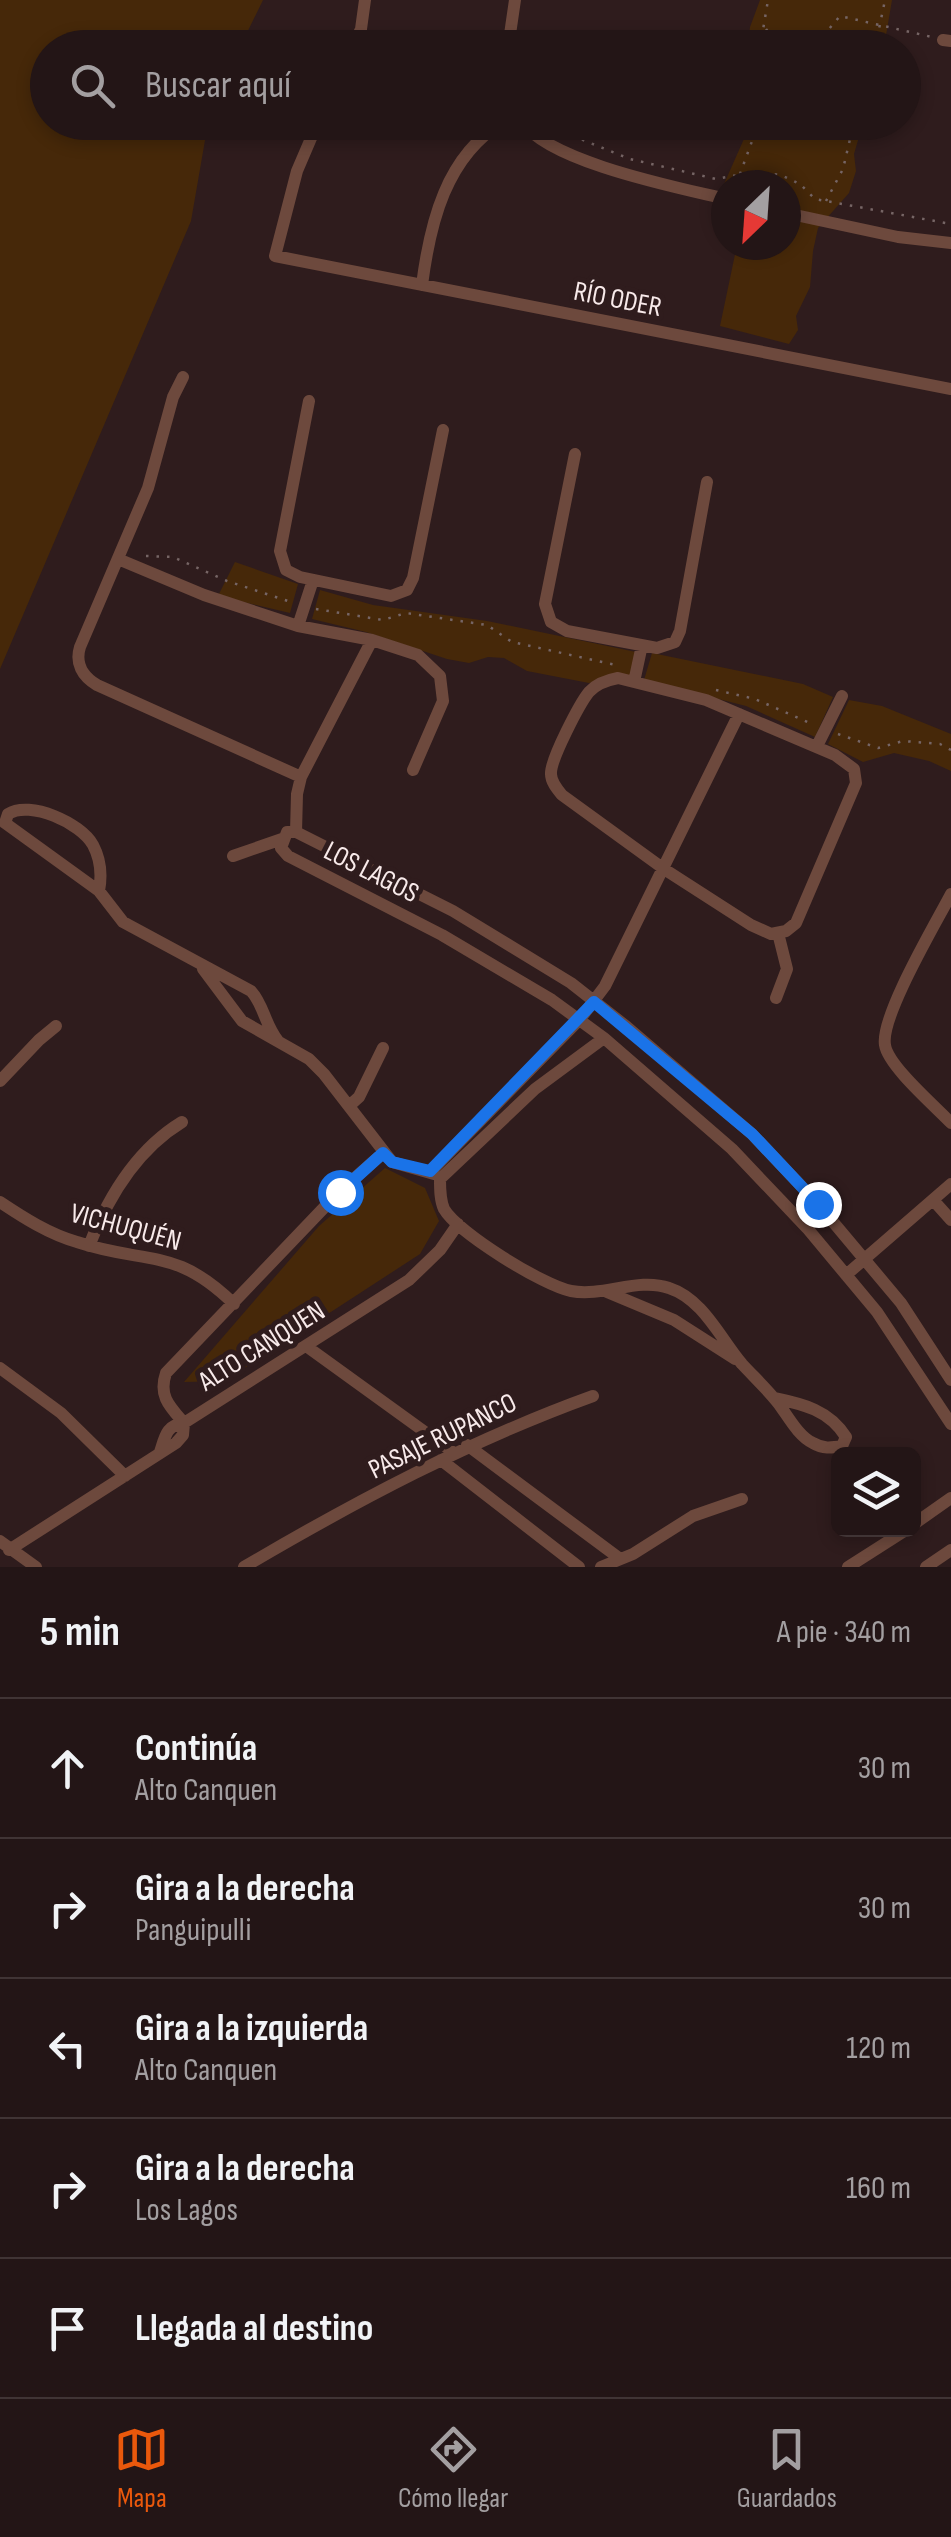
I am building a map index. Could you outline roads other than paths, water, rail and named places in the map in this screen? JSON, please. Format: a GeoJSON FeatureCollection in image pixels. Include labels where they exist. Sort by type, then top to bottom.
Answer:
{"type":"FeatureCollection","features":[{"type":"Feature","properties":{"kind":"street"},"geometry":{"type":"LineString","coordinates":[[360,30],[365,0]]}},
{"type":"Feature","properties":{"kind":"street"},"geometry":{"type":"LineString","coordinates":[[511,30],[515,0]]}},
{"type":"Feature","properties":{"kind":"street","name":"RÍO ODER"},"geometry":{"type":"LineString","coordinates":[[310,140],[297,170],[274,256],[951,388]]}},
{"type":"Feature","properties":{"kind":"street"},"geometry":{"type":"LineString","coordinates":[[422,285],[428,237],[450,177],[478,140]]}},
{"type":"Feature","properties":{"kind":"street"},"geometry":{"type":"LineString","coordinates":[[543,140],[550,146],[641,179],[711,196]]}},
{"type":"Feature","properties":{"kind":"street"},"geometry":{"type":"LineString","coordinates":[[801,216],[898,237],[951,243]]}},
{"type":"Feature","properties":{"kind":"street"},"geometry":{"type":"LineString","coordinates":[[183,377],[173,397],[148,488],[78,652],[79,666],[96,685],[301,776]]}},
{"type":"Feature","properties":{"kind":"street"},"geometry":{"type":"LineString","coordinates":[[309,401],[280,556],[290,573],[313,580],[390,596],[402,594],[410,587],[443,430]]}},
{"type":"Feature","properties":{"kind":"street"},"geometry":{"type":"LineString","coordinates":[[576,454],[545,611],[561,630],[666,648],[678,637],[707,482]]}},
{"type":"Feature","properties":{"kind":"street"},"geometry":{"type":"LineString","coordinates":[[118,559],[204,595],[298,626],[372,640],[418,655],[440,676],[443,700],[413,770]]}},
{"type":"Feature","properties":{"kind":"street"},"geometry":{"type":"LineString","coordinates":[[298,626],[313,580]]}},
{"type":"Feature","properties":{"kind":"street"},"geometry":{"type":"LineString","coordinates":[[296,832],[296,794],[301,776],[372,640]]}},
{"type":"Feature","properties":{"kind":"street"},"geometry":{"type":"LineString","coordinates":[[635,676],[642,645]]}},
{"type":"Feature","properties":{"kind":"street"},"geometry":{"type":"LineString","coordinates":[[635,676],[706,700],[817,746],[846,760],[854,769],[856,783],[796,923],[771,934],[751,926],[562,796],[550,772],[589,692],[604,681],[635,676]]}},
{"type":"Feature","properties":{"kind":"street"},"geometry":{"type":"LineString","coordinates":[[817,746],[842,696]]}},
{"type":"Feature","properties":{"kind":"street"},"geometry":{"type":"LineString","coordinates":[[435,1175],[594,1002],[617,966],[739,714]]}},
{"type":"Feature","properties":{"kind":"street"},"geometry":{"type":"LineString","coordinates":[[99,892],[102,876],[91,841],[66,822],[28,810],[8,814],[5,823],[99,892],[124,922],[251,991],[259,1000],[264,1024],[278,1041]]}},
{"type":"Feature","properties":{"kind":"street","name":"LOS LAGOS"},"geometry":{"type":"LineString","coordinates":[[951,1380],[900,1304],[818,1204],[752,1134],[594,1002],[558,974],[453,911],[296,832],[287,832],[281,848],[288,856],[442,935],[580,1019],[732,1149],[807,1228],[877,1312],[951,1424]]}},
{"type":"Feature","properties":{"kind":"street"},"geometry":{"type":"LineString","coordinates":[[233,856],[282,840]]}},
{"type":"Feature","properties":{"kind":"street"},"geometry":{"type":"LineString","coordinates":[[305,864],[304,848],[316,842]]}},
{"type":"Feature","properties":{"kind":"street"},"geometry":{"type":"LineString","coordinates":[[951,894],[896,1003],[886,1027],[884,1046],[892,1060],[951,1124]]}},
{"type":"Feature","properties":{"kind":"street"},"geometry":{"type":"LineString","coordinates":[[776,998],[787,968],[778,933]]}},
{"type":"Feature","properties":{"kind":"street"},"geometry":{"type":"LineString","coordinates":[[200,965],[242,1021],[308,1059],[392,1162],[435,1175]]}},
{"type":"Feature","properties":{"kind":"street"},"geometry":{"type":"LineString","coordinates":[[0,1082],[56,1026]]}},
{"type":"Feature","properties":{"kind":"street"},"geometry":{"type":"LineString","coordinates":[[435,1175],[536,1089],[604,1038]]}},
{"type":"Feature","properties":{"kind":"street"},"geometry":{"type":"LineString","coordinates":[[348,1106],[359,1097],[383,1048]]}},
{"type":"Feature","properties":{"kind":"street"},"geometry":{"type":"LineString","coordinates":[[522,1076],[536,1089]]}},
{"type":"Feature","properties":{"kind":"street"},"geometry":{"type":"LineString","coordinates":[[90,1246],[101,1215],[122,1181],[150,1148],[182,1122]]}},
{"type":"Feature","properties":{"kind":"street","name":"ALTO CANQUEN"},"geometry":{"type":"LineString","coordinates":[[383,1153],[340,1192],[166,1373],[164,1397],[184,1423],[410,1280],[440,1250],[458,1224]]}},
{"type":"Feature","properties":{"kind":"street"},"geometry":{"type":"LineString","coordinates":[[435,1175],[445,1210],[458,1224],[543,1281],[570,1291],[606,1291],[648,1284],[683,1294],[700,1309],[810,1442],[826,1448],[842,1446],[846,1437],[838,1424],[822,1412],[774,1398]]}},
{"type":"Feature","properties":{"kind":"street"},"geometry":{"type":"LineString","coordinates":[[846,1275],[951,1184]]}},
{"type":"Feature","properties":{"kind":"street"},"geometry":{"type":"LineString","coordinates":[[934,1201],[951,1220]]}},
{"type":"Feature","properties":{"kind":"street","name":"VICHUQUÉN"},"geometry":{"type":"LineString","coordinates":[[0,1202],[56,1234],[90,1246],[177,1263],[205,1278],[234,1304]]}},
{"type":"Feature","properties":{"kind":"street"},"geometry":{"type":"LineString","coordinates":[[606,1291],[674,1320],[741,1363]]}},
{"type":"Feature","properties":{"kind":"street"},"geometry":{"type":"LineString","coordinates":[[306,1346],[447,1456],[578,1567]]}},
{"type":"Feature","properties":{"kind":"street"},"geometry":{"type":"LineString","coordinates":[[0,1368],[61,1413],[125,1476]]}},
{"type":"Feature","properties":{"kind":"street","name":"PASAJE RUPANCO"},"geometry":{"type":"LineString","coordinates":[[244,1567],[467,1446],[593,1396]]}},
{"type":"Feature","properties":{"kind":"street"},"geometry":{"type":"LineString","coordinates":[[36,1567],[4,1546],[125,1476],[180,1438],[184,1423]]}},
{"type":"Feature","properties":{"kind":"street"},"geometry":{"type":"LineString","coordinates":[[467,1446],[620,1558]]}},
{"type":"Feature","properties":{"kind":"street"},"geometry":{"type":"LineString","coordinates":[[921,1519],[951,1498]]}},
{"type":"Feature","properties":{"kind":"street"},"geometry":{"type":"LineString","coordinates":[[601,1567],[647,1547],[693,1516],[742,1499]]}},
{"type":"Feature","properties":{"kind":"street"},"geometry":{"type":"LineString","coordinates":[[848,1567],[895,1537]]}},
{"type":"Feature","properties":{"kind":"street"},"geometry":{"type":"LineString","coordinates":[[926,1567],[951,1550]]}}]}
